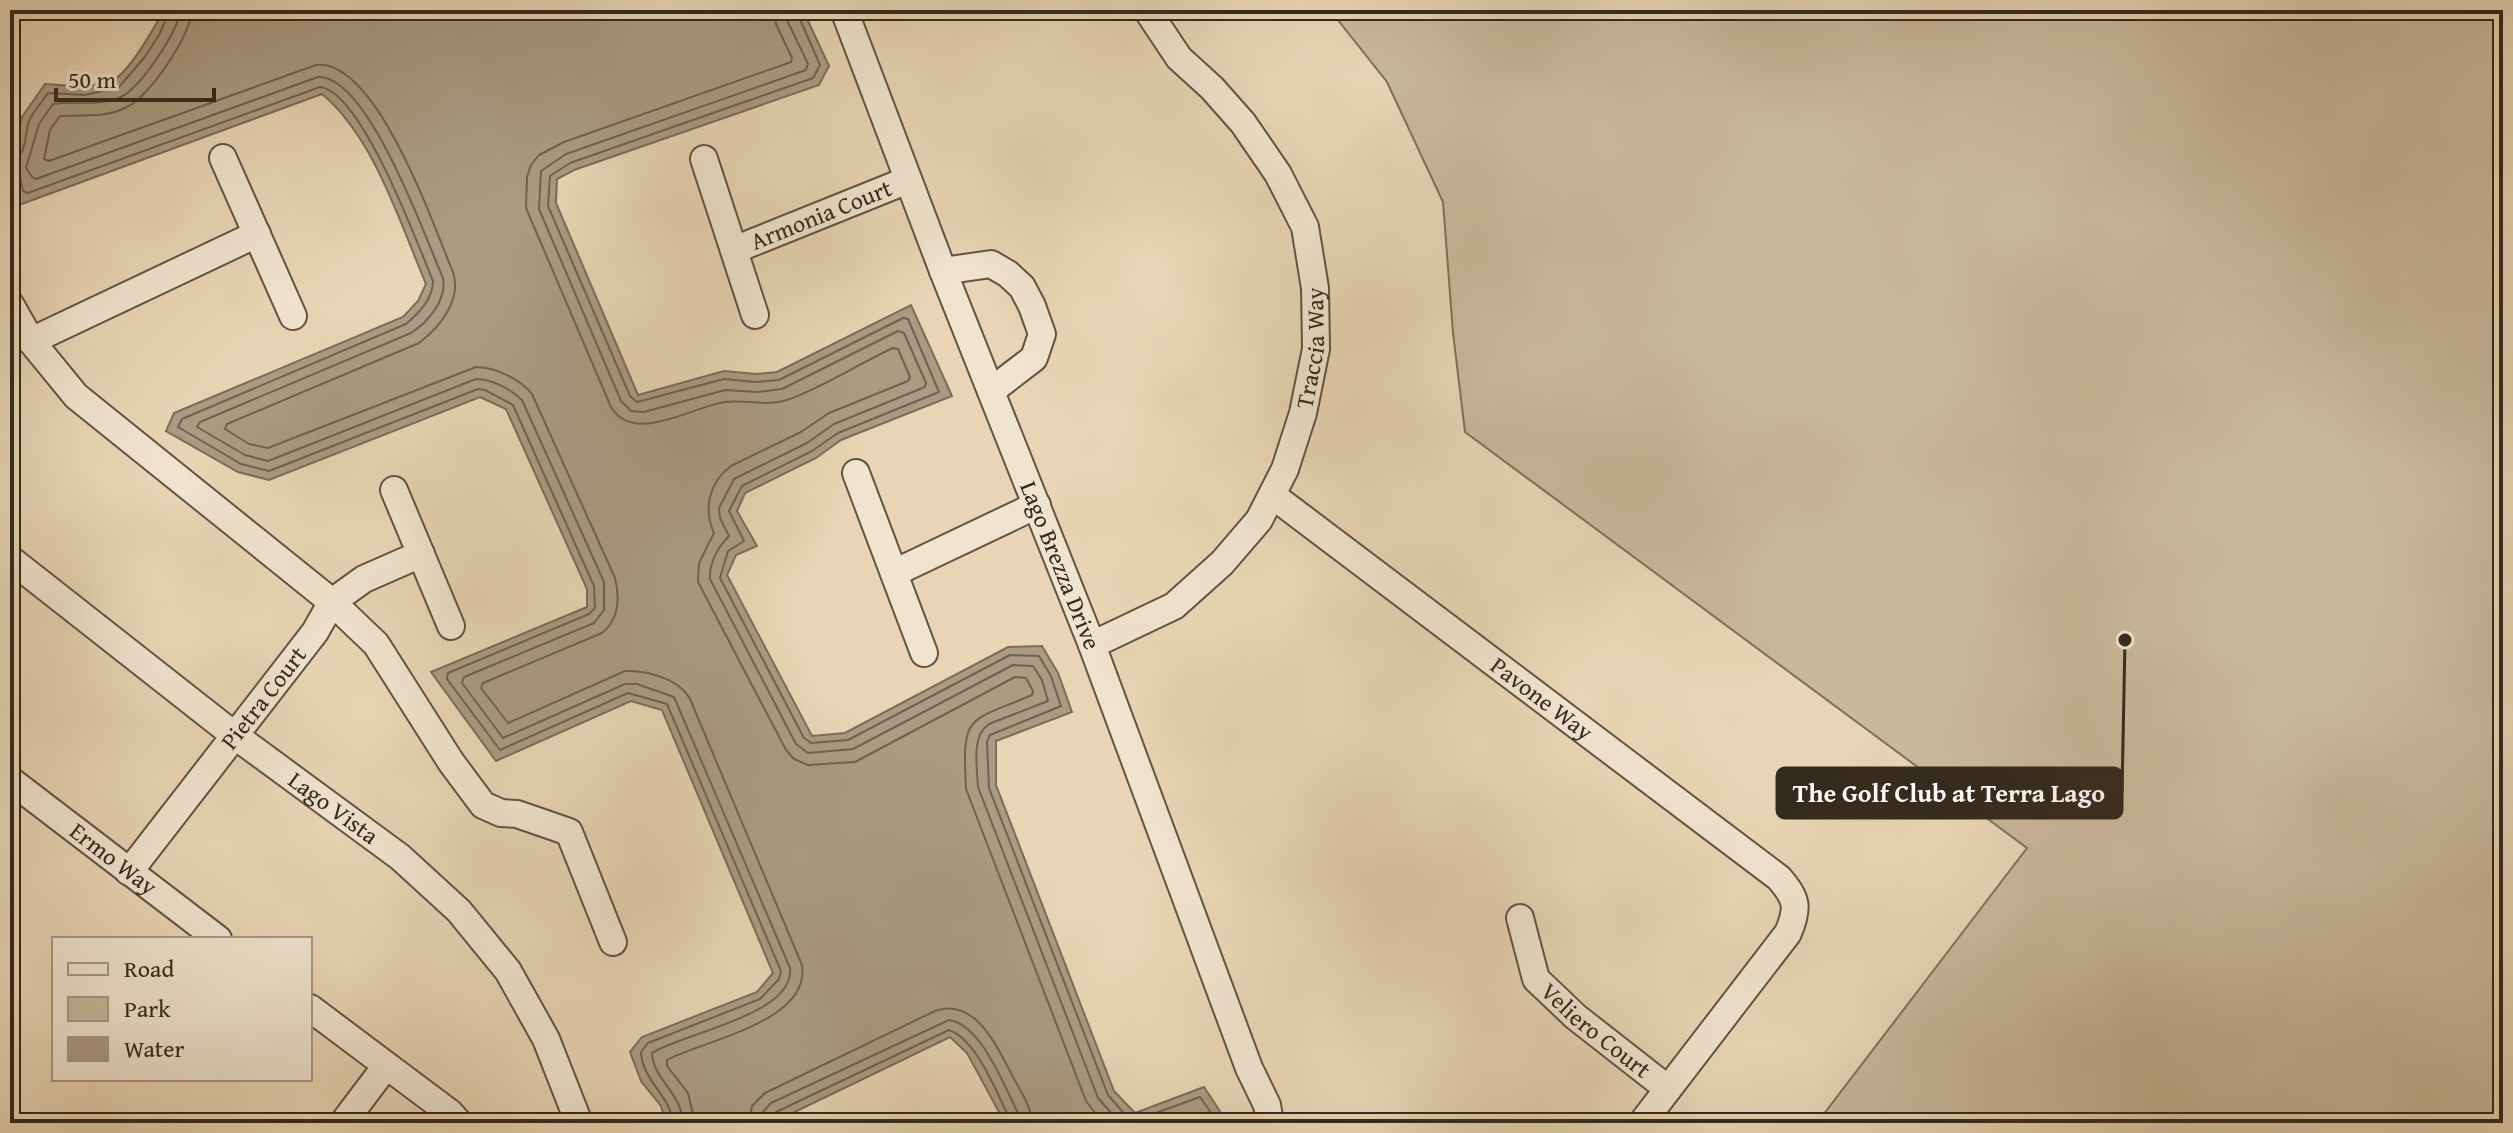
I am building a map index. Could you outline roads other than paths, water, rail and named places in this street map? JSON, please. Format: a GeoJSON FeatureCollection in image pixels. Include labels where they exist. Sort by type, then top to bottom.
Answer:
{"type":"FeatureCollection","features":[{"type":"Feature","properties":{"kind":"street","name":"Lago Brezza Drive"},"geometry":{"type":"LineString","coordinates":[[844,10],[943,271],[1092,645],[1249,1068],[1267,1105],[1270,1123]]}},
{"type":"Feature","properties":{"kind":"street","name":"Traccia Way"},"geometry":{"type":"LineString","coordinates":[[1092,645],[1174,606],[1222,563],[1259,520],[1285,469],[1303,413],[1316,349],[1315,288],[1305,227],[1278,174],[1243,123],[1212,88],[1179,58],[1147,10]]}},
{"type":"Feature","properties":{"kind":"street"},"geometry":{"type":"LineString","coordinates":[[223,158],[293,316]]}},
{"type":"Feature","properties":{"kind":"street"},"geometry":{"type":"LineString","coordinates":[[704,159],[755,315]]}},
{"type":"Feature","properties":{"kind":"street","name":"Armonia Court"},"geometry":{"type":"LineString","coordinates":[[734,250],[908,180]]}},
{"type":"Feature","properties":{"kind":"street"},"geometry":{"type":"LineString","coordinates":[[31,341],[257,234]]}},
{"type":"Feature","properties":{"kind":"street"},"geometry":{"type":"LineString","coordinates":[[943,271],[991,264],[1022,287],[1032,306],[1042,334],[1034,358],[991,391]]}},
{"type":"Feature","properties":{"kind":"street"},"geometry":{"type":"LineString","coordinates":[[10,304],[31,341],[76,396],[332,602],[376,644],[451,762],[483,805],[569,832],[613,942]]}},
{"type":"Feature","properties":{"kind":"street"},"geometry":{"type":"LineString","coordinates":[[856,473],[924,653]]}},
{"type":"Feature","properties":{"kind":"street"},"geometry":{"type":"LineString","coordinates":[[394,490],[451,626]]}},
{"type":"Feature","properties":{"kind":"street","name":"Pavone Way"},"geometry":{"type":"LineString","coordinates":[[1272,495],[1779,878],[1793,894],[1796,914],[1788,933],[1668,1089]]}},
{"type":"Feature","properties":{"kind":"street"},"geometry":{"type":"LineString","coordinates":[[894,573],[1037,505]]}},
{"type":"Feature","properties":{"kind":"street","name":"Pietra Court"},"geometry":{"type":"LineString","coordinates":[[129,872],[315,632],[332,602],[364,579],[421,554]]}},
{"type":"Feature","properties":{"kind":"street","name":"Lago Vista"},"geometry":{"type":"LineString","coordinates":[[10,559],[234,735],[400,857],[459,911],[508,971],[546,1039],[579,1123]]}},
{"type":"Feature","properties":{"kind":"street","name":"Ermo Way"},"geometry":{"type":"LineString","coordinates":[[10,780],[215,937]]}},
{"type":"Feature","properties":{"kind":"street","name":"Veliero Court"},"geometry":{"type":"LineString","coordinates":[[1520,918],[1536,979],[1576,1017],[1668,1089]]}},
{"type":"Feature","properties":{"kind":"street"},"geometry":{"type":"LineString","coordinates":[[312,1010],[450,1113],[459,1123]]}},
{"type":"Feature","properties":{"kind":"street"},"geometry":{"type":"LineString","coordinates":[[343,1123],[386,1066]]}},
{"type":"Feature","properties":{"kind":"street"},"geometry":{"type":"LineString","coordinates":[[1642,1123],[1668,1089]]}},
{"type":"Feature","properties":{"kind":"water"},"geometry":{"type":"Polygon","coordinates":[[[164,10],[803,10],[829,66],[819,85],[574,170],[557,179],[556,203],[638,395],[724,371],[777,372],[911,305],[952,396],[841,440],[816,458],[745,493],[737,511],[757,546],[736,555],[727,575],[812,736],[845,733],[1008,647],[1042,646],[1058,673],[1072,712],[996,741],[996,785],[1114,1091],[1135,1113],[1204,1087],[1223,1116],[1222,1123],[1005,1123],[967,1053],[950,1037],[772,1123],[666,1123],[661,1106],[641,1081],[630,1052],[642,1037],[757,992],[773,973],[662,710],[631,701],[496,761],[431,672],[587,607],[587,589],[506,409],[480,397],[269,480],[238,472],[166,431],[174,413],[403,317],[418,301],[426,284],[384,182],[357,133],[322,94],[16,206],[12,157],[22,117],[45,84],[88,86],[113,80],[134,59],[164,10]]]}},
{"type":"Feature","properties":{"kind":"place","name":"The Golf Club at Terra Lago"},"geometry":{"type":"Point","coordinates":[2125,640]}}]}
